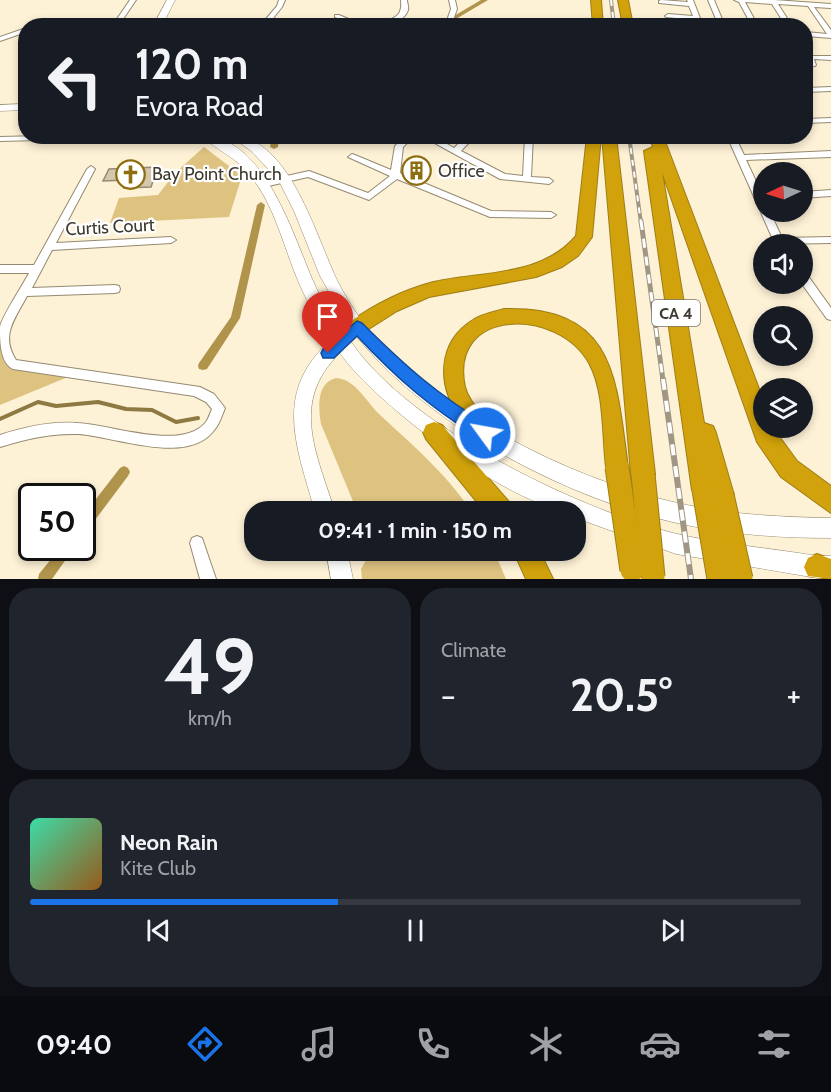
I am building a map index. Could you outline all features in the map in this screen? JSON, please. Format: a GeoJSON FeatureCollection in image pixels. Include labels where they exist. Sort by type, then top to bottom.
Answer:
{"type":"FeatureCollection","features":[{"type":"Feature","properties":{"kind":"highway"},"geometry":{"type":"LineString","coordinates":[[596,0],[597,18]]}},
{"type":"Feature","properties":{"kind":"highway"},"geometry":{"type":"LineString","coordinates":[[623,0],[626,18]]}},
{"type":"Feature","properties":{"kind":"highway"},"geometry":{"type":"LineString","coordinates":[[357,327],[384,310],[429,291],[544,268],[567,257],[579,247],[585,237],[593,144]]}},
{"type":"Feature","properties":{"kind":"highway","name":"CA 4"},"geometry":{"type":"LineString","coordinates":[[610,144],[643,474],[643,576]]}},
{"type":"Feature","properties":{"kind":"highway","name":"CA 4"},"geometry":{"type":"LineString","coordinates":[[649,144],[680,340],[713,493]]}},
{"type":"Feature","properties":{"kind":"highway"},"geometry":{"type":"LineString","coordinates":[[659,144],[765,435],[789,469],[831,501]]}},
{"type":"Feature","properties":{"kind":"highway"},"geometry":{"type":"LineString","coordinates":[[485,433],[455,388],[453,369],[457,351],[472,331],[492,318],[528,314],[547,318],[565,326],[581,338],[595,354],[604,379],[617,467],[643,576]]}},
{"type":"Feature","properties":{"kind":"highway"},"geometry":{"type":"LineString","coordinates":[[434,432],[492,501]]}},
{"type":"Feature","properties":{"kind":"highway"},"geometry":{"type":"LineString","coordinates":[[713,493],[719,579]]}},
{"type":"Feature","properties":{"kind":"highway"},"geometry":{"type":"LineString","coordinates":[[713,493],[741,579]]}},
{"type":"Feature","properties":{"kind":"highway"},"geometry":{"type":"LineString","coordinates":[[531,561],[540,579]]}},
{"type":"Feature","properties":{"kind":"main road"},"geometry":{"type":"LineString","coordinates":[[161,18],[171,0]]}},
{"type":"Feature","properties":{"kind":"main road"},"geometry":{"type":"LineString","coordinates":[[169,18],[177,0]]}},
{"type":"Feature","properties":{"kind":"main road"},"geometry":{"type":"LineString","coordinates":[[0,108],[18,107]]}},
{"type":"Feature","properties":{"kind":"main road"},"geometry":{"type":"LineString","coordinates":[[218,144],[250,166],[264,184],[276,205],[303,276],[339,341],[374,382],[434,432],[563,504],[671,542],[826,569]]}},
{"type":"Feature","properties":{"kind":"main road"},"geometry":{"type":"LineString","coordinates":[[250,144],[286,179],[296,197],[324,269],[357,327],[393,365],[440,404],[515,451],[572,478],[666,510],[775,528],[831,528]]}},
{"type":"Feature","properties":{"kind":"main road"},"geometry":{"type":"LineString","coordinates":[[322,501],[302,429],[301,401],[310,375],[339,341],[357,327]]}},
{"type":"Feature","properties":{"kind":"main road"},"geometry":{"type":"LineString","coordinates":[[338,561],[342,579]]}},
{"type":"Feature","properties":{"kind":"street"},"geometry":{"type":"LineString","coordinates":[[121,18],[133,0]]}},
{"type":"Feature","properties":{"kind":"street"},"geometry":{"type":"LineString","coordinates":[[270,18],[282,0]]}},
{"type":"Feature","properties":{"kind":"street"},"geometry":{"type":"LineString","coordinates":[[397,18],[405,10],[404,0]]}},
{"type":"Feature","properties":{"kind":"street"},"geometry":{"type":"LineString","coordinates":[[451,18],[454,9],[452,0]]}},
{"type":"Feature","properties":{"kind":"street"},"geometry":{"type":"LineString","coordinates":[[711,0],[719,18]]}},
{"type":"Feature","properties":{"kind":"street"},"geometry":{"type":"LineString","coordinates":[[739,0],[831,6]]}},
{"type":"Feature","properties":{"kind":"street"},"geometry":{"type":"LineString","coordinates":[[739,0],[750,18]]}},
{"type":"Feature","properties":{"kind":"street"},"geometry":{"type":"LineString","coordinates":[[661,2],[690,2],[695,18],[668,16]]}},
{"type":"Feature","properties":{"kind":"street"},"geometry":{"type":"LineString","coordinates":[[774,2],[784,18]]}},
{"type":"Feature","properties":{"kind":"street"},"geometry":{"type":"LineString","coordinates":[[809,4],[831,35]]}},
{"type":"Feature","properties":{"kind":"street"},"geometry":{"type":"LineString","coordinates":[[337,16],[342,18]]}},
{"type":"Feature","properties":{"kind":"street"},"geometry":{"type":"LineString","coordinates":[[0,39],[18,33]]}},
{"type":"Feature","properties":{"kind":"street"},"geometry":{"type":"LineString","coordinates":[[813,34],[831,35]]}},
{"type":"Feature","properties":{"kind":"street"},"geometry":{"type":"LineString","coordinates":[[813,55],[831,58]]}},
{"type":"Feature","properties":{"kind":"street"},"geometry":{"type":"LineString","coordinates":[[813,90],[831,89]]}},
{"type":"Feature","properties":{"kind":"street"},"geometry":{"type":"LineString","coordinates":[[813,120],[831,120]]}},
{"type":"Feature","properties":{"kind":"street"},"geometry":{"type":"LineString","coordinates":[[0,139],[18,139]]}},
{"type":"Feature","properties":{"kind":"street"},"geometry":{"type":"LineString","coordinates":[[264,184],[309,174],[320,176],[369,197],[395,176],[401,144]]}},
{"type":"Feature","properties":{"kind":"street"},"geometry":{"type":"LineString","coordinates":[[444,144],[503,177],[549,181]]}},
{"type":"Feature","properties":{"kind":"street"},"geometry":{"type":"LineString","coordinates":[[457,150],[463,144]]}},
{"type":"Feature","properties":{"kind":"street"},"geometry":{"type":"LineString","coordinates":[[527,179],[529,144]]}},
{"type":"Feature","properties":{"kind":"street"},"geometry":{"type":"LineString","coordinates":[[735,144],[753,183]]}},
{"type":"Feature","properties":{"kind":"street"},"geometry":{"type":"LineString","coordinates":[[741,158],[831,154]]}},
{"type":"Feature","properties":{"kind":"street"},"geometry":{"type":"LineString","coordinates":[[352,157],[490,214],[551,215]]}},
{"type":"Feature","properties":{"kind":"street"},"geometry":{"type":"LineString","coordinates":[[0,441],[56,429],[87,429],[132,439],[193,440],[215,424],[219,408],[210,398],[196,391],[13,364],[3,350],[2,333],[92,169]]}},
{"type":"Feature","properties":{"kind":"street"},"geometry":{"type":"LineString","coordinates":[[813,194],[831,193]]}},
{"type":"Feature","properties":{"kind":"street","name":"Curtis Court"},"geometry":{"type":"LineString","coordinates":[[51,247],[171,240]]}},
{"type":"Feature","properties":{"kind":"street"},"geometry":{"type":"LineString","coordinates":[[813,241],[831,240]]}},
{"type":"Feature","properties":{"kind":"street"},"geometry":{"type":"LineString","coordinates":[[0,269],[37,269]]}},
{"type":"Feature","properties":{"kind":"street"},"geometry":{"type":"LineString","coordinates":[[24,292],[115,289]]}},
{"type":"Feature","properties":{"kind":"street"},"geometry":{"type":"LineString","coordinates":[[813,289],[831,316]]}},
{"type":"Feature","properties":{"kind":"street"},"geometry":{"type":"LineString","coordinates":[[818,295],[831,294]]}},
{"type":"Feature","properties":{"kind":"street"},"geometry":{"type":"LineString","coordinates":[[0,311],[13,311]]}},
{"type":"Feature","properties":{"kind":"street"},"geometry":{"type":"LineString","coordinates":[[197,543],[208,579]]}},
{"type":"Feature","properties":{"kind":"shaded area"},"geometry":{"type":"Polygon","coordinates":[[[204,147],[242,176],[229,217],[110,223],[119,198],[158,195],[175,173],[204,147]]]}},
{"type":"Feature","properties":{"kind":"shaded area"},"geometry":{"type":"Polygon","coordinates":[[[3,344],[13,364],[80,372],[0,405],[0,345],[3,344]]]}},
{"type":"Feature","properties":{"kind":"shaded area"},"geometry":{"type":"Polygon","coordinates":[[[336,378],[343,379],[360,391],[378,413],[439,471],[464,501],[353,501],[321,424],[320,396],[325,385],[336,378]]]}},
{"type":"Feature","properties":{"kind":"shaded area"},"geometry":{"type":"Polygon","coordinates":[[[365,561],[498,561],[506,579],[362,579],[361,569],[365,561]]]}},
{"type":"Feature","properties":{"kind":"building","name":"Office"},"geometry":{"type":"Polygon","coordinates":[[[422,159],[424,178],[411,175],[410,160],[422,159]]]}},
{"type":"Feature","properties":{"kind":"building","name":"Bay Point Church"},"geometry":{"type":"Polygon","coordinates":[[[158,167],[151,187],[124,188],[127,180],[103,181],[109,169],[158,167]]]}},
{"type":"Feature","properties":{"kind":"waterway"},"geometry":{"type":"LineString","coordinates":[[453,18],[485,0]]}},
{"type":"Feature","properties":{"kind":"waterway"},"geometry":{"type":"LineString","coordinates":[[203,366],[235,318],[261,205]]}},
{"type":"Feature","properties":{"kind":"waterway"},"geometry":{"type":"LineString","coordinates":[[0,419],[38,402],[56,406],[98,402],[126,409],[152,410],[176,422],[198,418]]}},
{"type":"Feature","properties":{"kind":"waterway"},"geometry":{"type":"LineString","coordinates":[[96,509],[124,472]]}},
{"type":"Feature","properties":{"kind":"waterway"},"geometry":{"type":"LineString","coordinates":[[44,579],[58,561]]}},
{"type":"Feature","properties":{"kind":"railway"},"geometry":{"type":"LineString","coordinates":[[611,0],[613,18]]}},
{"type":"Feature","properties":{"kind":"railway"},"geometry":{"type":"LineString","coordinates":[[630,144],[641,223]]}},
{"type":"Feature","properties":{"kind":"railway"},"geometry":{"type":"LineString","coordinates":[[641,221],[663,380]]}},
{"type":"Feature","properties":{"kind":"railway"},"geometry":{"type":"LineString","coordinates":[[663,379],[691,579]]}},
{"type":"Feature","properties":{"kind":"place","name":"Office"},"geometry":{"type":"Point","coordinates":[417,171]}},
{"type":"Feature","properties":{"kind":"place","name":"Bay Point Church"},"geometry":{"type":"Point","coordinates":[131,174]}},
{"type":"Feature","properties":{"kind":"route"},"geometry":{"type":"LineString","coordinates":[[328,353],[357,327],[372,345],[401,372],[440,404],[485,433]]}}]}
